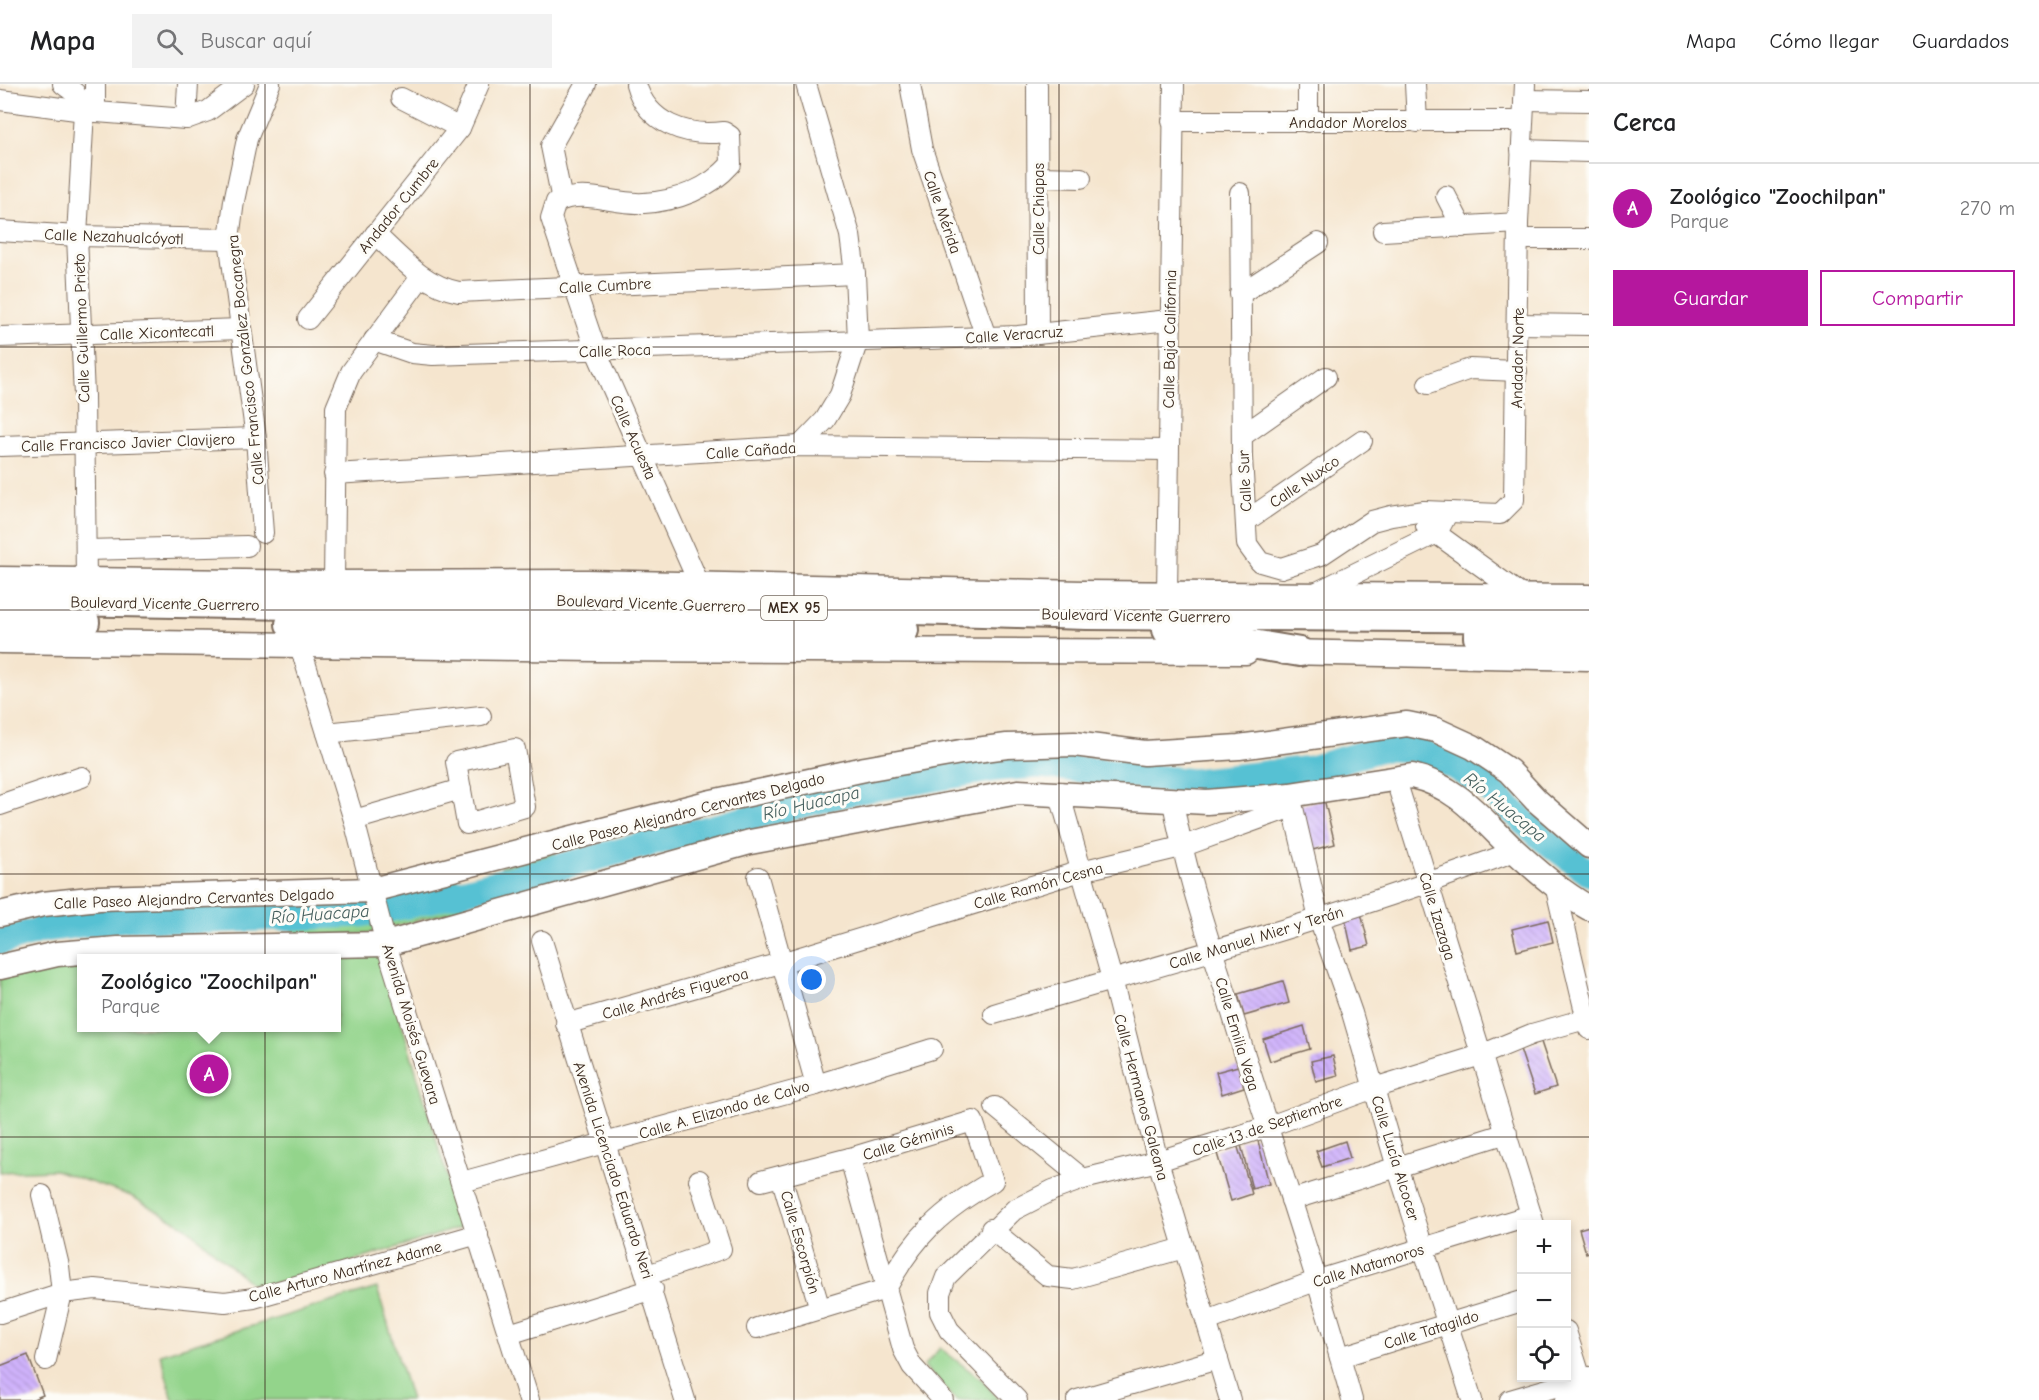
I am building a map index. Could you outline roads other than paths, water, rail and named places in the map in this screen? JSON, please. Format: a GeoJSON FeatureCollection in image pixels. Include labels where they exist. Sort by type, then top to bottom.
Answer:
{"type":"FeatureCollection","features":[{"type":"Feature","properties":{"kind":"highway"},"geometry":{"type":"LineString","coordinates":[[526,599],[587,582]]}},
{"type":"Feature","properties":{"kind":"highway","name":"Boulevard Vicente Guerrero"},"geometry":{"type":"LineString","coordinates":[[0,600],[297,605],[526,599],[1087,615],[1589,618]]}},
{"type":"Feature","properties":{"kind":"highway","name":"Boulevard Vicente Guerrero"},"geometry":{"type":"LineString","coordinates":[[0,621],[1004,632],[1162,629],[1589,639]]}},
{"type":"Feature","properties":{"kind":"highway"},"geometry":{"type":"LineString","coordinates":[[1162,629],[1300,652]]}},
{"type":"Feature","properties":{"kind":"main road","name":"Boulevard Vicente Guerrero"},"geometry":{"type":"LineString","coordinates":[[0,579],[334,583],[587,582],[1167,594],[1589,597]]}},
{"type":"Feature","properties":{"kind":"main road"},"geometry":{"type":"LineString","coordinates":[[0,641],[300,646],[1300,652],[1589,658]]}},
{"type":"Feature","properties":{"kind":"main road","name":"Calle Paseo Alejandro Cervantes Delgado"},"geometry":{"type":"LineString","coordinates":[[0,914],[44,904],[99,898],[372,891],[707,803],[951,753],[1007,746],[1074,744],[1145,753],[1250,746],[1407,724],[1436,730],[1473,747],[1509,771],[1586,841]]}},
{"type":"Feature","properties":{"kind":"main road"},"geometry":{"type":"LineString","coordinates":[[0,967],[57,954],[118,948],[386,943],[750,843],[1008,794],[1059,792],[1173,802],[1291,801],[1395,777],[1412,776],[1431,780],[1458,795],[1515,851],[1555,885],[1589,908]]}},
{"type":"Feature","properties":{"kind":"main road"},"geometry":{"type":"LineString","coordinates":[[1567,1400],[1586,1383]]}},
{"type":"Feature","properties":{"kind":"street"},"geometry":{"type":"LineString","coordinates":[[63,84],[75,93],[89,112]]}},
{"type":"Feature","properties":{"kind":"street","name":"Calle Guillermo Prieto"},"geometry":{"type":"LineString","coordinates":[[86,581],[82,334],[77,236],[89,112],[95,84]]}},
{"type":"Feature","properties":{"kind":"street"},"geometry":{"type":"LineString","coordinates":[[186,119],[188,84]]}},
{"type":"Feature","properties":{"kind":"street"},"geometry":{"type":"LineString","coordinates":[[0,100],[89,112],[186,119],[208,111],[244,84]]}},
{"type":"Feature","properties":{"kind":"street","name":"Calle Francisco González Bocanegra"},"geometry":{"type":"LineString","coordinates":[[263,533],[256,438],[229,239],[234,201],[247,140],[270,84]]}},
{"type":"Feature","properties":{"kind":"street","name":"Andador Cumbre"},"geometry":{"type":"LineString","coordinates":[[308,319],[460,128],[480,84]]}},
{"type":"Feature","properties":{"kind":"street"},"geometry":{"type":"LineString","coordinates":[[586,84],[551,146],[562,200],[572,195],[644,203],[700,191],[731,164],[730,136],[724,132],[701,135],[670,127],[640,98],[636,84]]}},
{"type":"Feature","properties":{"kind":"street"},"geometry":{"type":"LineString","coordinates":[[800,446],[825,420],[840,395],[858,340],[855,274],[850,235],[806,84]]}},
{"type":"Feature","properties":{"kind":"street","name":"Calle Mérida"},"geometry":{"type":"LineString","coordinates":[[910,84],[922,149],[986,337]]}},
{"type":"Feature","properties":{"kind":"street","name":"Calle Chiapas"},"geometry":{"type":"LineString","coordinates":[[1037,84],[1038,333]]}},
{"type":"Feature","properties":{"kind":"street","name":"Calle Baja California"},"geometry":{"type":"LineString","coordinates":[[1167,594],[1174,84]]}},
{"type":"Feature","properties":{"kind":"street"},"geometry":{"type":"LineString","coordinates":[[1308,84],[1308,122]]}},
{"type":"Feature","properties":{"kind":"street"},"geometry":{"type":"LineString","coordinates":[[1415,84],[1417,122]]}},
{"type":"Feature","properties":{"kind":"street"},"geometry":{"type":"LineString","coordinates":[[1524,92],[1589,101]]}},
{"type":"Feature","properties":{"kind":"street","name":"Andador Norte"},"geometry":{"type":"LineString","coordinates":[[1448,512],[1500,514],[1509,508],[1514,500],[1518,231],[1524,92]]}},
{"type":"Feature","properties":{"kind":"street"},"geometry":{"type":"LineString","coordinates":[[400,98],[460,128]]}},
{"type":"Feature","properties":{"kind":"street","name":"Andador Morelos"},"geometry":{"type":"LineString","coordinates":[[1172,121],[1523,121]]}},
{"type":"Feature","properties":{"kind":"street"},"geometry":{"type":"LineString","coordinates":[[1521,150],[1589,152]]}},
{"type":"Feature","properties":{"kind":"street"},"geometry":{"type":"LineString","coordinates":[[1038,177],[1081,178]]}},
{"type":"Feature","properties":{"kind":"street","name":"Calle Sur"},"geometry":{"type":"LineString","coordinates":[[1240,193],[1242,436],[1247,544],[1260,562],[1281,568],[1321,555],[1372,521],[1405,513],[1448,512]]}},
{"type":"Feature","properties":{"kind":"street"},"geometry":{"type":"LineString","coordinates":[[1446,196],[1462,226]]}},
{"type":"Feature","properties":{"kind":"street","name":"Calle Acuesta"},"geometry":{"type":"LineString","coordinates":[[562,200],[556,202],[551,218],[596,351],[700,586]]}},
{"type":"Feature","properties":{"kind":"street"},"geometry":{"type":"LineString","coordinates":[[1383,231],[1462,226],[1589,239]]}},
{"type":"Feature","properties":{"kind":"street","name":"Calle Nezahualcóyotl"},"geometry":{"type":"LineString","coordinates":[[0,231],[77,236],[229,239]]}},
{"type":"Feature","properties":{"kind":"street","name":"Calle Cumbre"},"geometry":{"type":"LineString","coordinates":[[375,234],[421,277],[439,288],[459,292],[855,274]]}},
{"type":"Feature","properties":{"kind":"street"},"geometry":{"type":"LineString","coordinates":[[1240,294],[1318,243]]}},
{"type":"Feature","properties":{"kind":"street"},"geometry":{"type":"LineString","coordinates":[[334,583],[336,408],[351,372],[421,277]]}},
{"type":"Feature","properties":{"kind":"street","name":"Calle Veracruz"},"geometry":{"type":"LineString","coordinates":[[858,340],[986,337],[1169,320]]}},
{"type":"Feature","properties":{"kind":"street"},"geometry":{"type":"LineString","coordinates":[[1517,324],[1589,325]]}},
{"type":"Feature","properties":{"kind":"street","name":"Calle Xicontecatl"},"geometry":{"type":"LineString","coordinates":[[0,337],[241,329]]}},
{"type":"Feature","properties":{"kind":"street","name":"Calle Roca"},"geometry":{"type":"LineString","coordinates":[[374,340],[412,353],[433,355],[858,340]]}},
{"type":"Feature","properties":{"kind":"street"},"geometry":{"type":"LineString","coordinates":[[1428,384],[1470,369],[1517,371]]}},
{"type":"Feature","properties":{"kind":"street"},"geometry":{"type":"LineString","coordinates":[[1242,436],[1326,377]]}},
{"type":"Feature","properties":{"kind":"street","name":"Calle Francisco Javier Clavijero"},"geometry":{"type":"LineString","coordinates":[[0,446],[256,438]]}},
{"type":"Feature","properties":{"kind":"street","name":"Calle Nuxco"},"geometry":{"type":"LineString","coordinates":[[1246,521],[1362,441]]}},
{"type":"Feature","properties":{"kind":"street","name":"Calle Cañada"},"geometry":{"type":"LineString","coordinates":[[334,474],[800,446],[1168,450]]}},
{"type":"Feature","properties":{"kind":"street"},"geometry":{"type":"LineString","coordinates":[[1311,595],[1437,532],[1448,512]]}},
{"type":"Feature","properties":{"kind":"street"},"geometry":{"type":"LineString","coordinates":[[1405,513],[1437,532],[1524,597]]}},
{"type":"Feature","properties":{"kind":"street"},"geometry":{"type":"LineString","coordinates":[[86,550],[247,546]]}},
{"type":"Feature","properties":{"kind":"street","name":"Avenida Moisés Guevara"},"geometry":{"type":"LineString","coordinates":[[300,646],[354,820],[386,943],[529,1400]]}},
{"type":"Feature","properties":{"kind":"street"},"geometry":{"type":"LineString","coordinates":[[327,733],[481,716]]}},
{"type":"Feature","properties":{"kind":"street"},"geometry":{"type":"LineString","coordinates":[[0,805],[82,777]]}},
{"type":"Feature","properties":{"kind":"street","name":"Calle Izazaga"},"geometry":{"type":"LineString","coordinates":[[1395,777],[1507,1133],[1532,1220]]}},
{"type":"Feature","properties":{"kind":"street"},"geometry":{"type":"LineString","coordinates":[[354,820],[461,789]]}},
{"type":"Feature","properties":{"kind":"street","name":"Calle Hermanos Galeana"},"geometry":{"type":"LineString","coordinates":[[1059,792],[1112,979],[1158,1161],[1230,1400]]}},
{"type":"Feature","properties":{"kind":"street","name":"Calle Ramón Cesna"},"geometry":{"type":"LineString","coordinates":[[784,962],[1081,871],[1181,847],[1291,801]]}},
{"type":"Feature","properties":{"kind":"street","name":"Calle Lucía Alcocer"},"geometry":{"type":"LineString","coordinates":[[1291,801],[1319,919],[1352,1012],[1397,1166],[1472,1400]]}},
{"type":"Feature","properties":{"kind":"street","name":"Calle Emilia Vega"},"geometry":{"type":"LineString","coordinates":[[1173,802],[1181,847],[1266,1127],[1318,1280],[1352,1400]]}},
{"type":"Feature","properties":{"kind":"street","name":"Calle Manuel Mier y Terán"},"geometry":{"type":"LineString","coordinates":[[994,1014],[1319,919],[1428,884],[1515,851]]}},
{"type":"Feature","properties":{"kind":"street","name":"Calle A. Elizondo de Calvo"},"geometry":{"type":"LineString","coordinates":[[462,1182],[816,1085],[784,962],[758,877]]}},
{"type":"Feature","properties":{"kind":"street"},"geometry":{"type":"LineString","coordinates":[[1555,885],[1588,1022]]}},
{"type":"Feature","properties":{"kind":"street","name":"Avenida Licenciado Eduardo Neri"},"geometry":{"type":"LineString","coordinates":[[542,941],[566,1024],[607,1142],[686,1400]]}},
{"type":"Feature","properties":{"kind":"street","name":"Calle Andrés Figueroa"},"geometry":{"type":"LineString","coordinates":[[566,1024],[784,962]]}},
{"type":"Feature","properties":{"kind":"street","name":"Calle 13 de Septiembre"},"geometry":{"type":"LineString","coordinates":[[1017,1400],[967,1351],[950,1330],[940,1312],[940,1293],[946,1277],[991,1229],[1014,1210],[1053,1190],[1083,1179],[1158,1161],[1266,1127],[1374,1088],[1481,1055],[1532,1034],[1588,1022]]}},
{"type":"Feature","properties":{"kind":"street"},"geometry":{"type":"LineString","coordinates":[[816,1085],[932,1049]]}},
{"type":"Feature","properties":{"kind":"street"},"geometry":{"type":"LineString","coordinates":[[995,1107],[1083,1179]]}},
{"type":"Feature","properties":{"kind":"street","name":"Calle Géminis"},"geometry":{"type":"LineString","coordinates":[[761,1181],[850,1158],[973,1121],[993,1181],[959,1200],[925,1230],[903,1256],[886,1289]]}},
{"type":"Feature","properties":{"kind":"street"},"geometry":{"type":"LineString","coordinates":[[1291,1200],[1507,1133]]}},
{"type":"Feature","properties":{"kind":"street"},"geometry":{"type":"LineString","coordinates":[[850,1158],[903,1349],[912,1366],[943,1400]]}},
{"type":"Feature","properties":{"kind":"street","name":"Calle Escorpión"},"geometry":{"type":"LineString","coordinates":[[781,1176],[820,1309]]}},
{"type":"Feature","properties":{"kind":"street"},"geometry":{"type":"LineString","coordinates":[[509,1334],[650,1282],[721,1249],[699,1180]]}},
{"type":"Feature","properties":{"kind":"street"},"geometry":{"type":"LineString","coordinates":[[42,1195],[59,1266],[62,1293],[46,1360]]}},
{"type":"Feature","properties":{"kind":"street","name":"Calle Matamoros"},"geometry":{"type":"LineString","coordinates":[[1207,1321],[1318,1280],[1424,1248],[1517,1224]]}},
{"type":"Feature","properties":{"kind":"street"},"geometry":{"type":"LineString","coordinates":[[991,1229],[1048,1276],[1060,1280],[1072,1280],[1184,1248]]}},
{"type":"Feature","properties":{"kind":"street","name":"Calle Arturo Martínez Adame"},"geometry":{"type":"LineString","coordinates":[[0,1313],[62,1293],[95,1289],[225,1302],[244,1299],[478,1234]]}},
{"type":"Feature","properties":{"kind":"street"},"geometry":{"type":"LineString","coordinates":[[757,1328],[886,1289]]}},
{"type":"Feature","properties":{"kind":"street","name":"Calle Tatagildo"},"geometry":{"type":"LineString","coordinates":[[1340,1357],[1517,1302]]}},
{"type":"Feature","properties":{"kind":"street"},"geometry":{"type":"LineString","coordinates":[[1510,1400],[1586,1383],[1571,1344]]}},
{"type":"Feature","properties":{"kind":"street"},"geometry":{"type":"LineString","coordinates":[[1077,1400],[1218,1359]]}},
{"type":"Feature","properties":{"kind":"waterway","name":"Río Huacapa"},"geometry":{"type":"LineString","coordinates":[[0,942],[43,929],[137,917],[188,921],[361,914],[414,904],[856,791],[998,768],[1041,765],[1192,782],[1311,769],[1382,748],[1415,749],[1453,766],[1483,784],[1542,838],[1589,873]]}},
{"type":"Feature","properties":{"kind":"place","name":"Zoológico \"Zoochilpan\""},"geometry":{"type":"Point","coordinates":[209,1074]}}]}
